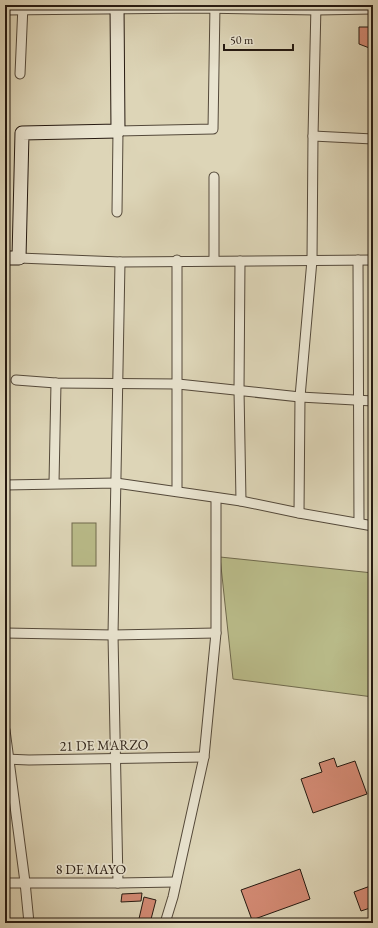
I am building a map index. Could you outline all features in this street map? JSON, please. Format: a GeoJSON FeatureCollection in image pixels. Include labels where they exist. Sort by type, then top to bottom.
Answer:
{"type":"FeatureCollection","features":[{"type":"Feature","properties":{"kind":"street"},"geometry":{"type":"LineString","coordinates":[[19,258],[22,133],[213,129],[215,6]]}},
{"type":"Feature","properties":{"kind":"street"},"geometry":{"type":"LineString","coordinates":[[5,10],[23,7],[215,6],[373,9]]}},
{"type":"Feature","properties":{"kind":"street"},"geometry":{"type":"LineString","coordinates":[[20,74],[23,7]]}},
{"type":"Feature","properties":{"kind":"street"},"geometry":{"type":"LineString","coordinates":[[117,7],[117,212]]}},
{"type":"Feature","properties":{"kind":"street"},"geometry":{"type":"LineString","coordinates":[[299,513],[300,397],[312,260],[316,8]]}},
{"type":"Feature","properties":{"kind":"street"},"geometry":{"type":"LineString","coordinates":[[313,136],[373,139]]}},
{"type":"Feature","properties":{"kind":"street"},"geometry":{"type":"LineString","coordinates":[[214,177],[214,260]]}},
{"type":"Feature","properties":{"kind":"street"},"geometry":{"type":"LineString","coordinates":[[5,258],[120,262],[177,260],[373,260]]}},
{"type":"Feature","properties":{"kind":"street"},"geometry":{"type":"LineString","coordinates":[[177,260],[177,491]]}},
{"type":"Feature","properties":{"kind":"street"},"geometry":{"type":"LineString","coordinates":[[358,260],[359,524]]}},
{"type":"Feature","properties":{"kind":"street"},"geometry":{"type":"LineString","coordinates":[[240,261],[239,390],[241,501]]}},
{"type":"Feature","properties":{"kind":"street"},"geometry":{"type":"LineString","coordinates":[[118,883],[113,635],[119,383],[118,317],[120,262]]}},
{"type":"Feature","properties":{"kind":"street"},"geometry":{"type":"LineString","coordinates":[[16,380],[56,383],[178,384],[300,397],[373,401]]}},
{"type":"Feature","properties":{"kind":"street"},"geometry":{"type":"LineString","coordinates":[[54,483],[56,383]]}},
{"type":"Feature","properties":{"kind":"street"},"geometry":{"type":"LineString","coordinates":[[5,485],[54,483],[116,484],[177,491],[241,501],[373,526]]}},
{"type":"Feature","properties":{"kind":"street"},"geometry":{"type":"LineString","coordinates":[[165,923],[176,882],[204,758],[216,634],[216,498]]}},
{"type":"Feature","properties":{"kind":"street"},"geometry":{"type":"LineString","coordinates":[[5,633],[113,635],[216,634]]}},
{"type":"Feature","properties":{"kind":"street"},"geometry":{"type":"LineString","coordinates":[[5,730],[6,759],[25,882],[29,923]]}},
{"type":"Feature","properties":{"kind":"street","name":"21 DE MARZO"},"geometry":{"type":"LineString","coordinates":[[6,759],[204,758]]}},
{"type":"Feature","properties":{"kind":"street","name":"8 DE MAYO"},"geometry":{"type":"LineString","coordinates":[[5,883],[176,882]]}},
{"type":"Feature","properties":{"kind":"green space"},"geometry":{"type":"Polygon","coordinates":[[[72,523],[96,523],[96,566],[72,566],[72,523]]]}},
{"type":"Feature","properties":{"kind":"green space"},"geometry":{"type":"Polygon","coordinates":[[[220,557],[373,573],[373,697],[233,679],[220,557]]]}},
{"type":"Feature","properties":{"kind":"building"},"geometry":{"type":"Polygon","coordinates":[[[359,27],[372,27],[372,49],[359,44],[359,27]]]}},
{"type":"Feature","properties":{"kind":"building"},"geometry":{"type":"Polygon","coordinates":[[[334,758],[337,767],[355,761],[367,794],[313,813],[301,779],[322,772],[319,763],[334,758]]]}},
{"type":"Feature","properties":{"kind":"building"},"geometry":{"type":"Polygon","coordinates":[[[300,869],[310,899],[252,920],[241,890],[300,869]]]}},
{"type":"Feature","properties":{"kind":"building"},"geometry":{"type":"Polygon","coordinates":[[[373,885],[373,907],[361,911],[354,892],[373,885]]]}},
{"type":"Feature","properties":{"kind":"building"},"geometry":{"type":"Polygon","coordinates":[[[142,893],[141,901],[121,902],[122,894],[142,893]]]}},
{"type":"Feature","properties":{"kind":"building"},"geometry":{"type":"Polygon","coordinates":[[[144,897],[156,900],[150,923],[138,923],[144,897]]]}}]}
